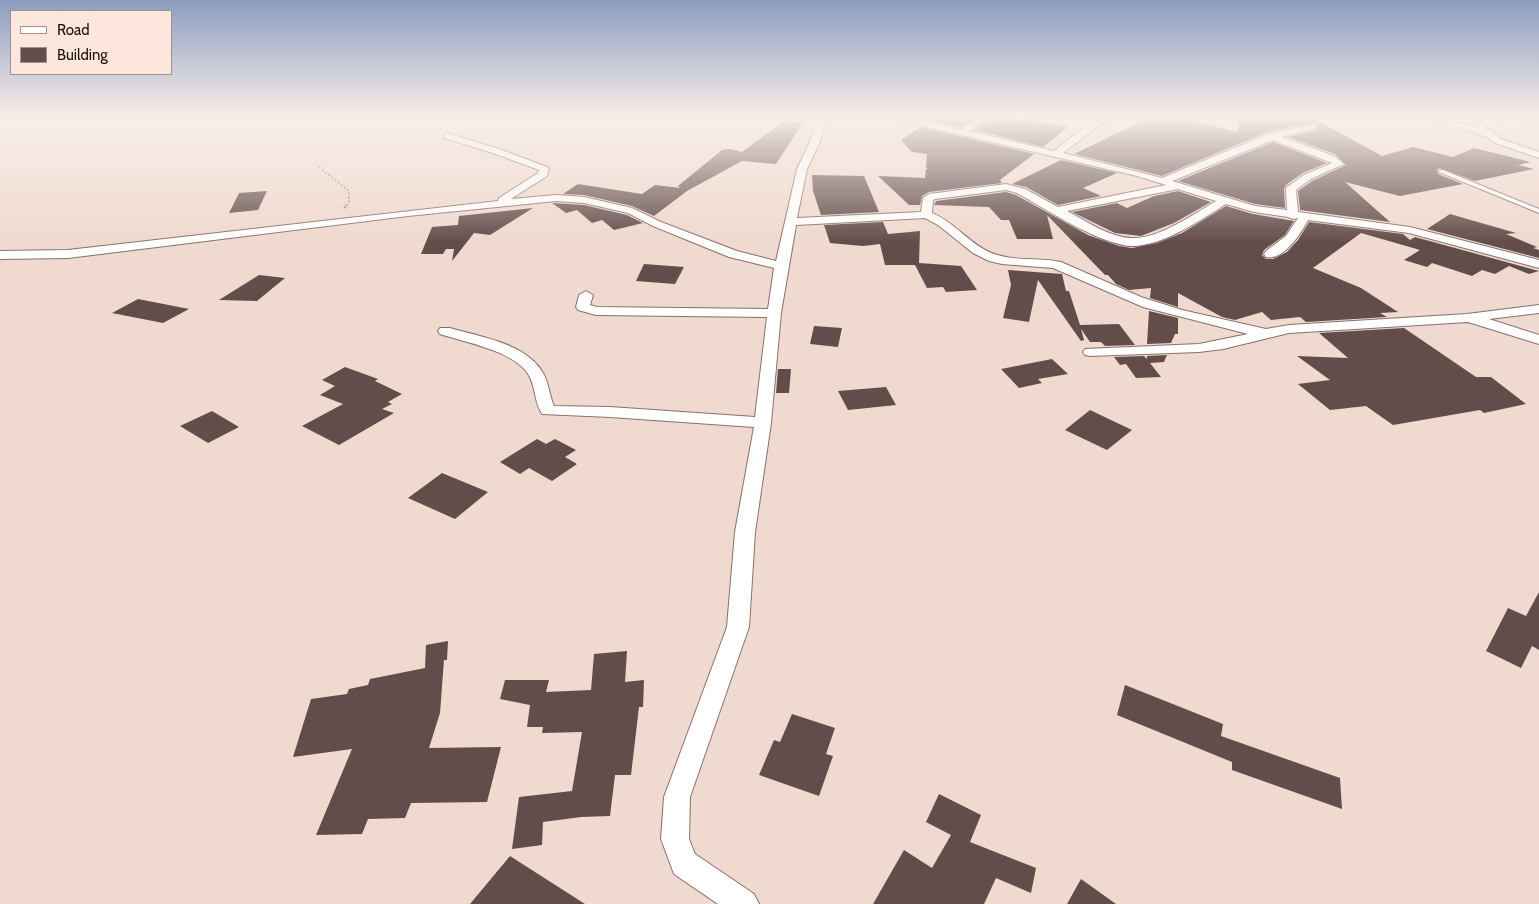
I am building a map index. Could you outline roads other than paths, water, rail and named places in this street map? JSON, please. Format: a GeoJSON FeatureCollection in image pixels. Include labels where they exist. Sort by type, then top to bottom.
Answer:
{"type":"FeatureCollection","features":[{"type":"Feature","properties":{"kind":"street"},"geometry":{"type":"LineString","coordinates":[[498,203],[543,174],[544,169],[519,159]]}},
{"type":"Feature","properties":{"kind":"street"},"geometry":{"type":"LineString","coordinates":[[744,904],[684,864],[675,839],[678,797],[738,627],[745,532],[763,423],[774,313],[781,266],[802,169],[807,159]]}},
{"type":"Feature","properties":{"kind":"street"},"geometry":{"type":"LineString","coordinates":[[1072,159],[1163,181],[1254,210],[1410,230],[1539,264]]}},
{"type":"Feature","properties":{"kind":"street"},"geometry":{"type":"LineString","coordinates":[[1163,181],[1215,159]]}},
{"type":"Feature","properties":{"kind":"street"},"geometry":{"type":"LineString","coordinates":[[1270,254],[1296,233],[1298,216],[1291,189],[1311,176],[1339,164],[1333,159]]}},
{"type":"Feature","properties":{"kind":"street"},"geometry":{"type":"LineString","coordinates":[[1057,210],[1178,186]]}},
{"type":"Feature","properties":{"kind":"street"},"geometry":{"type":"LineString","coordinates":[[926,215],[928,198],[944,194],[992,197],[1046,204],[1113,237],[1134,242],[1144,241],[1188,223],[1223,201]]}},
{"type":"Feature","properties":{"kind":"street"},"geometry":{"type":"LineString","coordinates":[[0,255],[77,253],[336,221],[556,198],[594,202],[632,211],[657,224],[733,254],[781,266]]}},
{"type":"Feature","properties":{"kind":"street"},"geometry":{"type":"LineString","coordinates":[[792,222],[926,215],[938,218],[946,223],[957,235],[986,256],[1004,261],[1054,264],[1148,304],[1195,318],[1263,333]]}},
{"type":"Feature","properties":{"kind":"street"},"geometry":{"type":"LineString","coordinates":[[586,295],[583,307],[596,311],[774,313]]}},
{"type":"Feature","properties":{"kind":"street"},"geometry":{"type":"LineString","coordinates":[[1090,352],[1194,349],[1236,342],[1263,333],[1289,329],[1467,318],[1539,309]]}},
{"type":"Feature","properties":{"kind":"street"},"geometry":{"type":"LineString","coordinates":[[1467,318],[1539,340]]}},
{"type":"Feature","properties":{"kind":"street"},"geometry":{"type":"LineString","coordinates":[[445,331],[506,352],[530,364],[543,392],[543,403],[548,411],[610,412],[763,423]]}},
{"type":"Feature","properties":{"kind":"lane"},"geometry":{"type":"LineString","coordinates":[[1441,171],[1539,211]]}}]}
